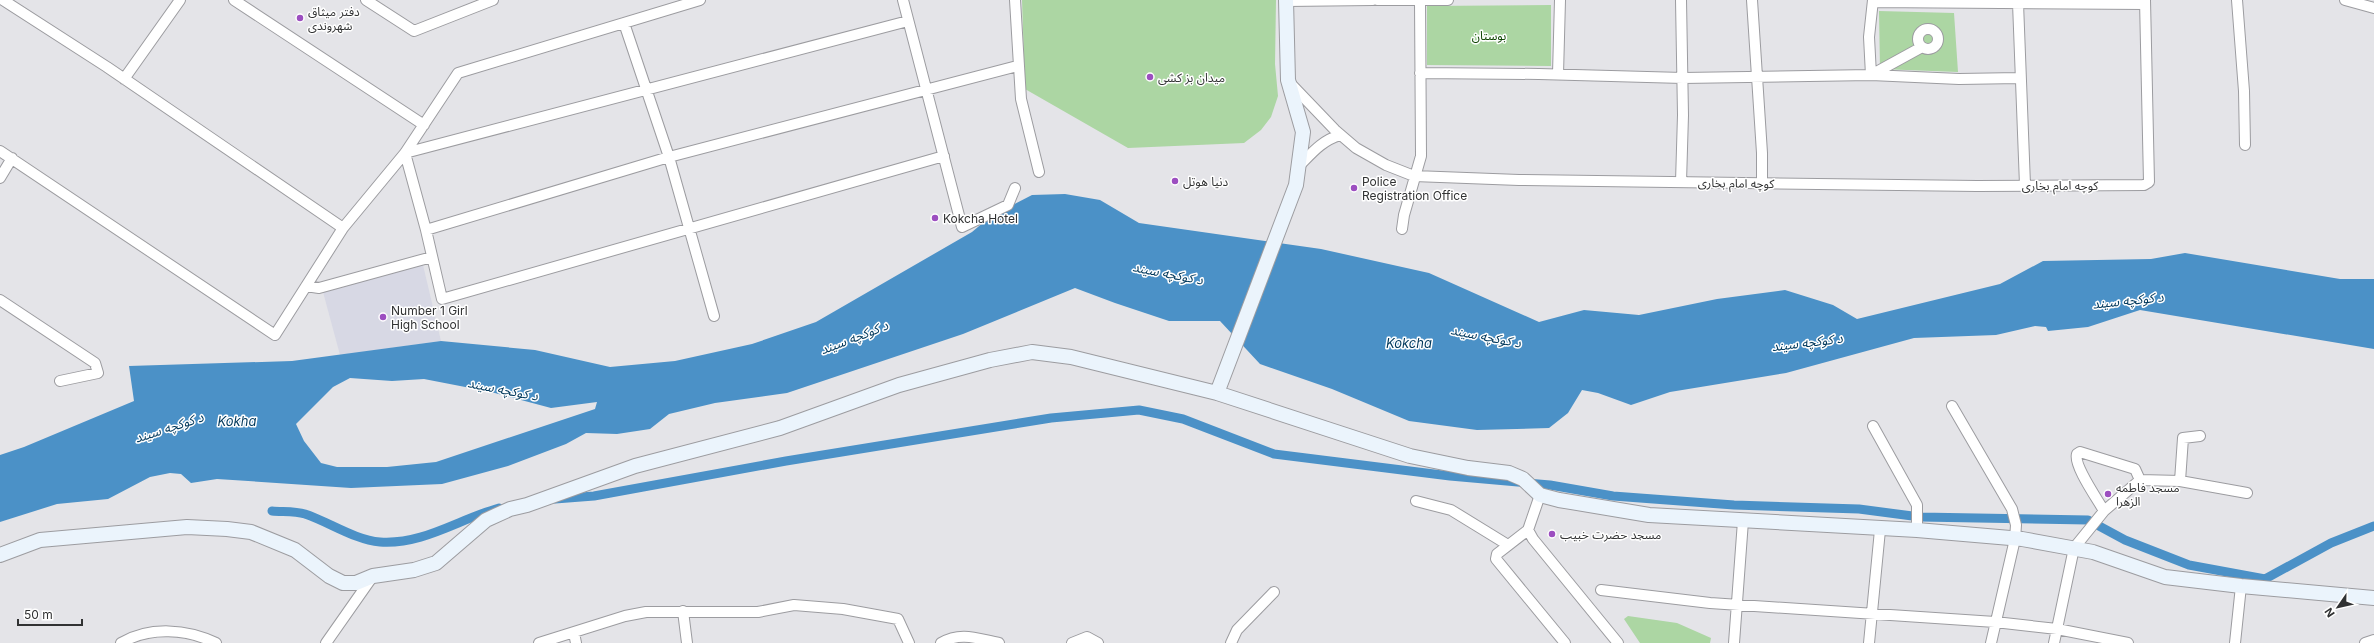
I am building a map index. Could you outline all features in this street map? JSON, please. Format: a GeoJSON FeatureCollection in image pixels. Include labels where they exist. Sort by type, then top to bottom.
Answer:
{"type":"FeatureCollection","features":[{"type":"Feature","properties":{"kind":"street"},"geometry":{"type":"LineString","coordinates":[[3,0],[124,79],[343,228]]}},
{"type":"Feature","properties":{"kind":"street"},"geometry":{"type":"LineString","coordinates":[[124,79],[180,0]]}},
{"type":"Feature","properties":{"kind":"street"},"geometry":{"type":"LineString","coordinates":[[234,0],[424,125]]}},
{"type":"Feature","properties":{"kind":"street"},"geometry":{"type":"LineString","coordinates":[[366,0],[414,31],[493,0]]}},
{"type":"Feature","properties":{"kind":"street"},"geometry":{"type":"LineString","coordinates":[[0,151],[275,335],[343,228],[405,153],[458,72],[700,0]]}},
{"type":"Feature","properties":{"kind":"street"},"geometry":{"type":"LineString","coordinates":[[903,0],[962,227],[1008,205],[1015,188]]}},
{"type":"Feature","properties":{"kind":"street"},"geometry":{"type":"LineString","coordinates":[[1015,0],[1017,66],[1021,99],[1039,172]]}},
{"type":"Feature","properties":{"kind":"street"},"geometry":{"type":"LineString","coordinates":[[1217,394],[1235,344],[1282,227],[1296,185],[1303,132],[1288,80],[1286,0],[1373,0]]}},
{"type":"Feature","properties":{"kind":"street"},"geometry":{"type":"LineString","coordinates":[[1377,0],[1448,0]]}},
{"type":"Feature","properties":{"kind":"street"},"geometry":{"type":"LineString","coordinates":[[1558,74],[1560,0]]}},
{"type":"Feature","properties":{"kind":"street"},"geometry":{"type":"LineString","coordinates":[[1681,0],[1683,78],[1681,182]]}},
{"type":"Feature","properties":{"kind":"street"},"geometry":{"type":"LineString","coordinates":[[1752,0],[1758,77],[1762,183]]}},
{"type":"Feature","properties":{"kind":"street"},"geometry":{"type":"LineString","coordinates":[[2237,0],[2244,91],[2245,145]]}},
{"type":"Feature","properties":{"kind":"street"},"geometry":{"type":"LineString","coordinates":[[2345,0],[2374,8]]}},
{"type":"Feature","properties":{"kind":"street"},"geometry":{"type":"LineString","coordinates":[[1402,229],[1414,176],[1421,156],[1420,1]]}},
{"type":"Feature","properties":{"kind":"street"},"geometry":{"type":"LineString","coordinates":[[1871,75],[1869,37],[1873,1],[2018,3],[2145,2]]}},
{"type":"Feature","properties":{"kind":"street","name":"کوچه امام بخاری"},"geometry":{"type":"LineString","coordinates":[[1288,80],[1340,135],[1356,148],[1380,161],[1414,176],[1519,180],[1762,183],[2144,185],[2149,182],[2145,2]]}},
{"type":"Feature","properties":{"kind":"street"},"geometry":{"type":"LineString","coordinates":[[2018,3],[2019,78],[2025,185]]}},
{"type":"Feature","properties":{"kind":"street"},"geometry":{"type":"LineString","coordinates":[[405,153],[647,88],[908,21]]}},
{"type":"Feature","properties":{"kind":"street"},"geometry":{"type":"LineString","coordinates":[[624,23],[669,157],[714,316]]}},
{"type":"Feature","properties":{"kind":"street"},"geometry":{"type":"LineString","coordinates":[[1871,75],[1922,47]]}},
{"type":"Feature","properties":{"kind":"street"},"geometry":{"type":"LineString","coordinates":[[426,230],[669,157],[1017,66]]}},
{"type":"Feature","properties":{"kind":"street"},"geometry":{"type":"LineString","coordinates":[[1420,73],[1558,74],[1683,78],[1871,75],[1959,79],[2019,78]]}},
{"type":"Feature","properties":{"kind":"street"},"geometry":{"type":"LineString","coordinates":[[1298,167],[1317,146],[1326,140],[1340,135]]}},
{"type":"Feature","properties":{"kind":"street"},"geometry":{"type":"LineString","coordinates":[[405,153],[426,230],[442,299],[944,156]]}},
{"type":"Feature","properties":{"kind":"street"},"geometry":{"type":"LineString","coordinates":[[0,178],[12,158]]}},
{"type":"Feature","properties":{"kind":"street"},"geometry":{"type":"LineString","coordinates":[[306,286],[319,288],[432,257]]}},
{"type":"Feature","properties":{"kind":"street"},"geometry":{"type":"LineString","coordinates":[[0,300],[95,363],[98,373],[60,381]]}},
{"type":"Feature","properties":{"kind":"street"},"geometry":{"type":"LineString","coordinates":[[0,555],[40,540],[186,527],[227,529],[251,532],[295,550],[329,576],[343,583],[356,583],[373,576],[414,570],[436,563],[486,520],[510,509],[635,466],[780,428],[898,385],[990,360],[1032,352],[1071,357],[1217,394],[1410,456],[1468,468],[1509,473],[1523,479],[1540,495],[1559,500],[1649,515],[1880,530],[1917,526],[2016,532],[2093,552],[2165,576],[2242,586],[2374,598]]}},
{"type":"Feature","properties":{"kind":"street"},"geometry":{"type":"LineString","coordinates":[[1952,406],[2012,509],[2016,532],[1991,643]]}},
{"type":"Feature","properties":{"kind":"street"},"geometry":{"type":"LineString","coordinates":[[1873,426],[1917,505],[1917,526]]}},
{"type":"Feature","properties":{"kind":"street"},"geometry":{"type":"LineString","coordinates":[[2180,481],[2183,438],[2200,436]]}},
{"type":"Feature","properties":{"kind":"street"},"geometry":{"type":"LineString","coordinates":[[2101,515],[2081,470],[2076,457],[2077,454],[2080,452],[2135,469],[2140,480]]}},
{"type":"Feature","properties":{"kind":"street"},"geometry":{"type":"LineString","coordinates":[[2054,643],[2074,548],[2101,515],[2140,480],[2180,481],[2247,493]]}},
{"type":"Feature","properties":{"kind":"street"},"geometry":{"type":"LineString","coordinates":[[1540,495],[1528,530],[1497,554],[1496,559],[1565,643]]}},
{"type":"Feature","properties":{"kind":"street"},"geometry":{"type":"LineString","coordinates":[[1416,501],[1451,510],[1508,545]]}},
{"type":"Feature","properties":{"kind":"street"},"geometry":{"type":"LineString","coordinates":[[1734,643],[1743,521]]}},
{"type":"Feature","properties":{"kind":"street"},"geometry":{"type":"LineString","coordinates":[[1528,530],[1533,539],[1618,643]]}},
{"type":"Feature","properties":{"kind":"street"},"geometry":{"type":"LineString","coordinates":[[1869,643],[1880,530]]}},
{"type":"Feature","properties":{"kind":"street"},"geometry":{"type":"LineString","coordinates":[[326,643],[373,576]]}},
{"type":"Feature","properties":{"kind":"street"},"geometry":{"type":"LineString","coordinates":[[2235,643],[2242,586]]}},
{"type":"Feature","properties":{"kind":"street"},"geometry":{"type":"LineString","coordinates":[[1601,590],[1736,605],[1995,622],[2057,629],[2128,643]]}},
{"type":"Feature","properties":{"kind":"street"},"geometry":{"type":"LineString","coordinates":[[1231,643],[1237,630],[1274,592]]}},
{"type":"Feature","properties":{"kind":"street"},"geometry":{"type":"LineString","coordinates":[[539,643],[575,638],[625,616],[646,612],[758,612],[794,605],[843,609],[898,620],[909,643]]}},
{"type":"Feature","properties":{"kind":"street"},"geometry":{"type":"LineString","coordinates":[[684,611],[686,643]]}},
{"type":"Feature","properties":{"kind":"street"},"geometry":{"type":"LineString","coordinates":[[121,643],[132,636],[173,631],[190,633],[216,643]]}},
{"type":"Feature","properties":{"kind":"street"},"geometry":{"type":"LineString","coordinates":[[941,643],[952,636],[958,636],[999,643]]}},
{"type":"Feature","properties":{"kind":"street"},"geometry":{"type":"LineString","coordinates":[[1072,643],[1087,637],[1098,643]]}},
{"type":"Feature","properties":{"kind":"street"},"geometry":{"type":"LineString","coordinates":[[2365,643],[2374,640]]}},
{"type":"Feature","properties":{"kind":"shaded area","name":"Number 1 Girl High School"},"geometry":{"type":"Polygon","coordinates":[[[423,265],[441,341],[340,355],[323,292],[423,265]]]}},
{"type":"Feature","properties":{"kind":"green space","name":"میدان بز کشی"},"geometry":{"type":"Polygon","coordinates":[[[1022,0],[1276,0],[1275,64],[1278,96],[1271,117],[1261,130],[1244,143],[1128,148],[1025,89],[1022,0]]]}},
{"type":"Feature","properties":{"kind":"green space","name":"بوستان"},"geometry":{"type":"Polygon","coordinates":[[[1551,5],[1551,66],[1427,65],[1427,6],[1551,5]]]}},
{"type":"Feature","properties":{"kind":"green space"},"geometry":{"type":"Polygon","coordinates":[[[1879,11],[1954,13],[1958,72],[1880,69],[1879,11]]]}},
{"type":"Feature","properties":{"kind":"green space"},"geometry":{"type":"Polygon","coordinates":[[[1628,616],[1677,623],[1711,638],[1710,643],[1640,643],[1624,619],[1628,616]]]}},
{"type":"Feature","properties":{"kind":"water","name":"Kokcha"},"geometry":{"type":"Polygon","coordinates":[[[1065,194],[1100,200],[1139,223],[1321,249],[1429,273],[1539,322],[1584,310],[1639,315],[1717,299],[1785,290],[1833,305],[1857,319],[2000,284],[2043,261],[2151,259],[2185,253],[2340,279],[2374,279],[2374,349],[2140,310],[2088,327],[2048,331],[2046,327],[2035,326],[1996,335],[1914,338],[1786,373],[1670,392],[1631,405],[1598,393],[1582,390],[1568,413],[1549,428],[1477,430],[1409,421],[1332,389],[1260,364],[1220,321],[1169,321],[1075,288],[963,334],[787,393],[715,403],[669,414],[650,429],[617,434],[586,433],[566,444],[508,466],[442,484],[351,488],[217,479],[191,483],[181,474],[170,473],[150,477],[108,499],[57,504],[0,522],[0,455],[24,447],[134,401],[129,366],[292,361],[441,341],[535,350],[610,367],[675,361],[752,344],[816,322],[972,232],[991,216],[1032,195],[1065,194]],[[350,378],[333,387],[296,424],[304,441],[321,463],[337,467],[387,467],[436,462],[595,409],[597,402],[551,408],[491,392],[424,379],[392,381],[350,378]]]}},
{"type":"Feature","properties":{"kind":"waterway"},"geometry":{"type":"LineString","coordinates":[[555,499],[594,496],[786,461],[1051,418],[1139,410],[1183,419],[1274,454],[1450,476],[1550,485],[1613,496],[1734,505],[1859,509],[1920,517],[2088,520],[2125,540],[2189,565],[2265,579],[2331,543],[2374,526]]}},
{"type":"Feature","properties":{"kind":"waterway"},"geometry":{"type":"LineString","coordinates":[[272,511],[301,513],[314,517],[361,538],[371,541],[396,542],[411,540],[499,508]]}},
{"type":"Feature","properties":{"kind":"place","name":"دفتر میثاق شهروندی"},"geometry":{"type":"Point","coordinates":[300,18]}},
{"type":"Feature","properties":{"kind":"place","name":"میدان بز کشی"},"geometry":{"type":"Point","coordinates":[1150,77]}},
{"type":"Feature","properties":{"kind":"place","name":"دنیا هوتل"},"geometry":{"type":"Point","coordinates":[1175,181]}},
{"type":"Feature","properties":{"kind":"place","name":"Police Registration Office"},"geometry":{"type":"Point","coordinates":[1354,188]}},
{"type":"Feature","properties":{"kind":"place","name":"Kokcha Hotel"},"geometry":{"type":"Point","coordinates":[935,218]}},
{"type":"Feature","properties":{"kind":"place","name":"Number 1 Girl High School"},"geometry":{"type":"Point","coordinates":[383,317]}},
{"type":"Feature","properties":{"kind":"place","name":"مسجد فاطمه الزهرا"},"geometry":{"type":"Point","coordinates":[2108,494]}},
{"type":"Feature","properties":{"kind":"place","name":"مسجد حضرت خبیب"},"geometry":{"type":"Point","coordinates":[1552,534]}},
{"type":"Feature","properties":{"kind":"water label","name":"د کوکچه سیند"},"geometry":{"type":"Point","coordinates":[1168,273]}},
{"type":"Feature","properties":{"kind":"water label","name":"د کوکچه سیند"},"geometry":{"type":"Point","coordinates":[2128,300]}},
{"type":"Feature","properties":{"kind":"water label","name":"د کوکچه سیند"},"geometry":{"type":"Point","coordinates":[1486,336]}},
{"type":"Feature","properties":{"kind":"water label","name":"د کوکچه سیند"},"geometry":{"type":"Point","coordinates":[854,337]}},
{"type":"Feature","properties":{"kind":"water label","name":"د کوکچه سیند"},"geometry":{"type":"Point","coordinates":[1807,342]}},
{"type":"Feature","properties":{"kind":"water label","name":"د کوکچه سیند"},"geometry":{"type":"Point","coordinates":[503,389]}},
{"type":"Feature","properties":{"kind":"water label","name":"Kokha"},"geometry":{"type":"Point","coordinates":[237,421]}},
{"type":"Feature","properties":{"kind":"water label","name":"د کوکچه سیند"},"geometry":{"type":"Point","coordinates":[169,427]}}]}
